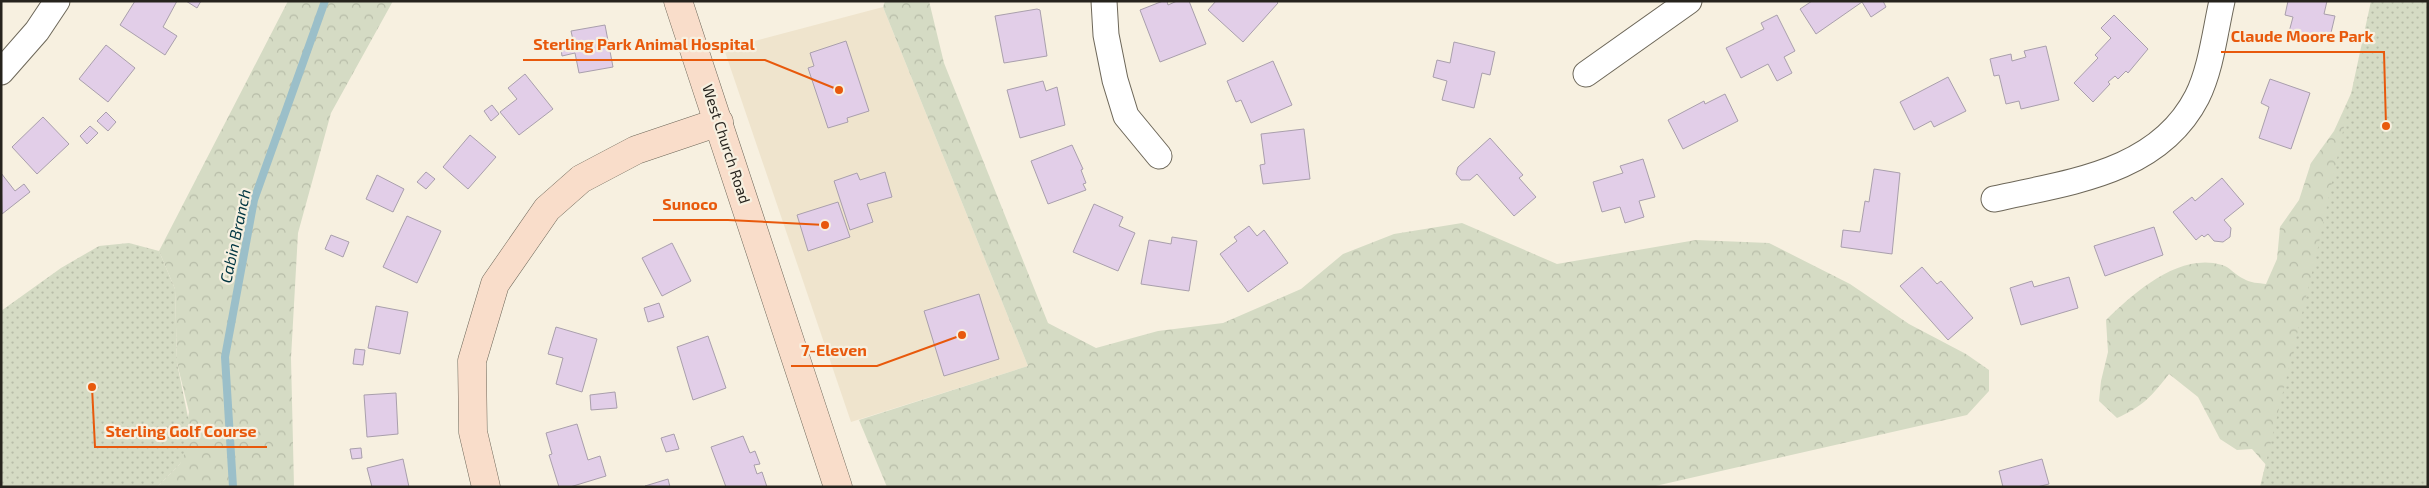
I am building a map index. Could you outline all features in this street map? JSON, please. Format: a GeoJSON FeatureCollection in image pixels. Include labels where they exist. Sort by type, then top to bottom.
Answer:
{"type":"FeatureCollection","features":[{"type":"Feature","properties":{"kind":"main road","name":"West Church Road"},"geometry":{"type":"LineString","coordinates":[[678,1],[838,487]]}},
{"type":"Feature","properties":{"kind":"main road"},"geometry":{"type":"LineString","coordinates":[[486,487],[473,432],[472,361],[496,284],[547,209],[581,179],[636,150],[719,122]]}},
{"type":"Feature","properties":{"kind":"street"},"geometry":{"type":"LineString","coordinates":[[1,72],[38,31],[57,1]]}},
{"type":"Feature","properties":{"kind":"street"},"geometry":{"type":"LineString","coordinates":[[1104,1],[1106,35],[1115,80],[1126,116],[1159,156]]}},
{"type":"Feature","properties":{"kind":"street"},"geometry":{"type":"LineString","coordinates":[[1586,74],[1689,1]]}},
{"type":"Feature","properties":{"kind":"street"},"geometry":{"type":"LineString","coordinates":[[1994,198],[2099,175],[2137,158],[2170,134],[2197,97],[2206,70],[2222,1]]}},
{"type":"Feature","properties":{"kind":"shaded area"},"geometry":{"type":"Polygon","coordinates":[[[883,7],[1028,366],[851,422],[724,49],[883,7]]]}},
{"type":"Feature","properties":{"kind":"green space"},"geometry":{"type":"Polygon","coordinates":[[[288,1],[393,1],[331,113],[298,233],[291,358],[294,487],[157,487],[180,464],[189,412],[177,363],[175,289],[159,251],[288,1]]]}},
{"type":"Feature","properties":{"kind":"green space"},"geometry":{"type":"Polygon","coordinates":[[[885,1],[929,1],[944,63],[1048,323],[1096,348],[1158,331],[1223,323],[1301,289],[1343,254],[1394,234],[1462,223],[1557,264],[1696,240],[1769,243],[1850,284],[1909,324],[1966,354],[1989,370],[1989,391],[1967,415],[1651,487],[887,487],[859,420],[1028,366],[883,7],[885,1]]]}},
{"type":"Feature","properties":{"kind":"green space"},"geometry":{"type":"Polygon","coordinates":[[[2371,1],[2428,1],[2428,487],[2260,487],[2317,252],[2371,1]]]}},
{"type":"Feature","properties":{"kind":"green space"},"geometry":{"type":"Polygon","coordinates":[[[2428,1],[2428,487],[2267,466],[2252,449],[2237,450],[2220,439],[2198,397],[2169,374],[2146,400],[2133,410],[2117,418],[2099,401],[2101,381],[2108,352],[2106,320],[2144,287],[2174,270],[2190,264],[2222,265],[2246,280],[2266,284],[2277,259],[2280,227],[2299,200],[2311,163],[2334,131],[2354,87],[2428,1]]]}},
{"type":"Feature","properties":{"kind":"green space"},"geometry":{"type":"Polygon","coordinates":[[[129,243],[159,251],[175,289],[177,363],[192,437],[180,464],[157,487],[1,487],[1,311],[61,268],[99,246],[129,243]]]}},
{"type":"Feature","properties":{"kind":"building"},"geometry":{"type":"Polygon","coordinates":[[[135,1],[177,1],[163,27],[177,36],[165,55],[120,25],[135,1]]]}},
{"type":"Feature","properties":{"kind":"building"},"geometry":{"type":"Polygon","coordinates":[[[186,1],[201,1],[197,8],[186,1]]]}},
{"type":"Feature","properties":{"kind":"building"},"geometry":{"type":"Polygon","coordinates":[[[1167,1],[1168,5],[1177,1],[1189,1],[1206,44],[1160,62],[1140,10],[1167,1]]]}},
{"type":"Feature","properties":{"kind":"building"},"geometry":{"type":"Polygon","coordinates":[[[1216,1],[1276,1],[1278,3],[1243,42],[1208,10],[1216,1]]]}},
{"type":"Feature","properties":{"kind":"building"},"geometry":{"type":"Polygon","coordinates":[[[1812,1],[1883,1],[1886,7],[1871,17],[1862,2],[1816,34],[1800,9],[1812,1]]]}},
{"type":"Feature","properties":{"kind":"building"},"geometry":{"type":"Polygon","coordinates":[[[2288,1],[2327,1],[2324,14],[2335,16],[2329,41],[2289,32],[2293,17],[2285,15],[2288,1]]]}},
{"type":"Feature","properties":{"kind":"building"},"geometry":{"type":"Polygon","coordinates":[[[1040,10],[1047,56],[1004,63],[995,16],[1040,10]]]}},
{"type":"Feature","properties":{"kind":"building"},"geometry":{"type":"Polygon","coordinates":[[[1777,15],[1795,51],[1784,57],[1792,73],[1777,81],[1768,64],[1741,78],[1726,48],[1764,29],[1761,23],[1777,15]]]}},
{"type":"Feature","properties":{"kind":"building"},"geometry":{"type":"Polygon","coordinates":[[[2114,15],[2148,49],[2128,73],[2126,71],[2118,79],[2115,76],[2108,82],[2110,84],[2093,102],[2074,83],[2098,58],[2095,55],[2111,38],[2101,28],[2114,15]]]}},
{"type":"Feature","properties":{"kind":"building"},"geometry":{"type":"Polygon","coordinates":[[[605,25],[613,67],[579,73],[575,53],[562,56],[560,42],[573,40],[571,31],[605,25]]]}},
{"type":"Feature","properties":{"kind":"building"},"geometry":{"type":"Polygon","coordinates":[[[846,41],[869,111],[847,118],[848,122],[828,128],[808,68],[814,66],[810,53],[846,41]]]}},
{"type":"Feature","properties":{"kind":"building"},"geometry":{"type":"Polygon","coordinates":[[[1454,42],[1495,52],[1490,75],[1482,73],[1474,108],[1442,100],[1447,81],[1433,77],[1437,60],[1450,63],[1454,42]]]}},
{"type":"Feature","properties":{"kind":"building"},"geometry":{"type":"Polygon","coordinates":[[[106,45],[135,68],[108,102],[79,79],[106,45]]]}},
{"type":"Feature","properties":{"kind":"building"},"geometry":{"type":"Polygon","coordinates":[[[2046,46],[2059,100],[2021,109],[2019,101],[2006,104],[1999,75],[1994,76],[1990,59],[2011,54],[2012,61],[2026,57],[2024,51],[2046,46]]]}},
{"type":"Feature","properties":{"kind":"building"},"geometry":{"type":"Polygon","coordinates":[[[1273,61],[1292,105],[1251,123],[1241,100],[1236,102],[1227,81],[1273,61]]]}},
{"type":"Feature","properties":{"kind":"building"},"geometry":{"type":"Polygon","coordinates":[[[525,74],[553,109],[519,135],[500,112],[517,99],[508,88],[525,74]]]}},
{"type":"Feature","properties":{"kind":"building"},"geometry":{"type":"Polygon","coordinates":[[[1948,77],[1966,111],[1934,127],[1931,121],[1914,130],[1900,102],[1948,77]]]}},
{"type":"Feature","properties":{"kind":"building"},"geometry":{"type":"Polygon","coordinates":[[[2270,79],[2310,93],[2291,149],[2259,138],[2269,107],[2261,103],[2270,79]]]}},
{"type":"Feature","properties":{"kind":"building"},"geometry":{"type":"Polygon","coordinates":[[[1043,81],[1046,91],[1057,87],[1065,125],[1020,138],[1007,90],[1043,81]]]}},
{"type":"Feature","properties":{"kind":"building"},"geometry":{"type":"Polygon","coordinates":[[[1725,94],[1738,121],[1683,149],[1668,120],[1704,101],[1705,104],[1725,94]]]}},
{"type":"Feature","properties":{"kind":"building"},"geometry":{"type":"Polygon","coordinates":[[[492,105],[499,114],[491,121],[484,111],[492,105]]]}},
{"type":"Feature","properties":{"kind":"building"},"geometry":{"type":"Polygon","coordinates":[[[106,112],[116,122],[108,131],[97,121],[106,112]]]}},
{"type":"Feature","properties":{"kind":"building"},"geometry":{"type":"Polygon","coordinates":[[[43,117],[69,144],[37,174],[12,147],[43,117]]]}},
{"type":"Feature","properties":{"kind":"building"},"geometry":{"type":"Polygon","coordinates":[[[90,126],[98,133],[87,144],[80,136],[90,126]]]}},
{"type":"Feature","properties":{"kind":"building"},"geometry":{"type":"Polygon","coordinates":[[[1304,129],[1310,179],[1263,184],[1260,165],[1265,164],[1261,134],[1304,129]]]}},
{"type":"Feature","properties":{"kind":"building"},"geometry":{"type":"Polygon","coordinates":[[[470,135],[496,157],[468,189],[443,167],[470,135]]]}},
{"type":"Feature","properties":{"kind":"building"},"geometry":{"type":"Polygon","coordinates":[[[1490,138],[1523,175],[1519,178],[1536,197],[1514,216],[1477,174],[1470,180],[1461,180],[1456,174],[1458,167],[1490,138]]]}},
{"type":"Feature","properties":{"kind":"building"},"geometry":{"type":"Polygon","coordinates":[[[1072,145],[1083,169],[1081,170],[1086,183],[1083,184],[1086,190],[1048,204],[1031,161],[1072,145]]]}},
{"type":"Feature","properties":{"kind":"building"},"geometry":{"type":"Polygon","coordinates":[[[1643,159],[1655,197],[1639,201],[1644,217],[1625,223],[1620,207],[1602,212],[1593,182],[1623,173],[1620,166],[1643,159]]]}},
{"type":"Feature","properties":{"kind":"building"},"geometry":{"type":"Polygon","coordinates":[[[1874,169],[1900,173],[1892,254],[1841,247],[1843,230],[1860,232],[1865,201],[1869,202],[1874,169]]]}},
{"type":"Feature","properties":{"kind":"building"},"geometry":{"type":"Polygon","coordinates":[[[426,172],[435,179],[426,189],[417,182],[426,172]]]}},
{"type":"Feature","properties":{"kind":"building"},"geometry":{"type":"Polygon","coordinates":[[[885,172],[892,197],[867,204],[873,222],[850,230],[834,181],[857,173],[860,180],[885,172]]]}},
{"type":"Feature","properties":{"kind":"building"},"geometry":{"type":"Polygon","coordinates":[[[1,173],[15,191],[24,184],[30,192],[2,214],[1,173]]]}},
{"type":"Feature","properties":{"kind":"building"},"geometry":{"type":"Polygon","coordinates":[[[377,175],[404,189],[393,212],[366,199],[377,175]]]}},
{"type":"Feature","properties":{"kind":"building"},"geometry":{"type":"Polygon","coordinates":[[[2222,178],[2244,204],[2224,220],[2231,228],[2230,237],[2223,242],[2214,241],[2208,234],[2204,237],[2202,235],[2196,240],[2173,212],[2192,197],[2195,201],[2222,178]]]}},
{"type":"Feature","properties":{"kind":"building"},"geometry":{"type":"Polygon","coordinates":[[[838,202],[850,237],[808,251],[797,215],[838,202]]]}},
{"type":"Feature","properties":{"kind":"building"},"geometry":{"type":"Polygon","coordinates":[[[1094,204],[1123,217],[1119,226],[1135,233],[1118,271],[1073,252],[1094,204]]]}},
{"type":"Feature","properties":{"kind":"building"},"geometry":{"type":"Polygon","coordinates":[[[407,216],[441,231],[417,283],[383,267],[407,216]]]}},
{"type":"Feature","properties":{"kind":"building"},"geometry":{"type":"Polygon","coordinates":[[[1249,226],[1257,236],[1264,230],[1288,263],[1248,292],[1220,254],[1237,241],[1234,237],[1249,226]]]}},
{"type":"Feature","properties":{"kind":"building"},"geometry":{"type":"Polygon","coordinates":[[[2154,227],[2163,255],[2105,276],[2094,246],[2154,227]]]}},
{"type":"Feature","properties":{"kind":"building"},"geometry":{"type":"Polygon","coordinates":[[[331,235],[349,242],[343,257],[325,249],[331,235]]]}},
{"type":"Feature","properties":{"kind":"building"},"geometry":{"type":"Polygon","coordinates":[[[1172,237],[1197,241],[1189,291],[1141,284],[1149,240],[1171,244],[1172,237]]]}},
{"type":"Feature","properties":{"kind":"building"},"geometry":{"type":"Polygon","coordinates":[[[672,243],[691,281],[662,296],[642,258],[672,243]]]}},
{"type":"Feature","properties":{"kind":"building"},"geometry":{"type":"Polygon","coordinates":[[[1922,267],[1937,284],[1941,281],[1973,318],[1948,340],[1900,286],[1922,267]]]}},
{"type":"Feature","properties":{"kind":"building"},"geometry":{"type":"Polygon","coordinates":[[[2069,277],[2078,308],[2021,325],[2010,288],[2032,281],[2034,287],[2069,277]]]}},
{"type":"Feature","properties":{"kind":"building"},"geometry":{"type":"Polygon","coordinates":[[[979,294],[999,359],[944,376],[924,311],[979,294]]]}},
{"type":"Feature","properties":{"kind":"building"},"geometry":{"type":"Polygon","coordinates":[[[659,303],[664,317],[648,322],[644,308],[659,303]]]}},
{"type":"Feature","properties":{"kind":"building"},"geometry":{"type":"Polygon","coordinates":[[[376,306],[408,312],[400,354],[368,348],[376,306]]]}},
{"type":"Feature","properties":{"kind":"building"},"geometry":{"type":"Polygon","coordinates":[[[556,327],[597,339],[582,392],[556,384],[563,358],[548,354],[556,327]]]}},
{"type":"Feature","properties":{"kind":"building"},"geometry":{"type":"Polygon","coordinates":[[[708,336],[726,388],[693,400],[677,347],[708,336]]]}},
{"type":"Feature","properties":{"kind":"building"},"geometry":{"type":"Polygon","coordinates":[[[355,349],[365,350],[363,365],[353,364],[355,349]]]}},
{"type":"Feature","properties":{"kind":"building"},"geometry":{"type":"Polygon","coordinates":[[[615,392],[617,408],[591,410],[590,395],[615,392]]]}},
{"type":"Feature","properties":{"kind":"building"},"geometry":{"type":"Polygon","coordinates":[[[396,393],[398,434],[367,437],[364,395],[396,393]]]}},
{"type":"Feature","properties":{"kind":"building"},"geometry":{"type":"Polygon","coordinates":[[[577,424],[588,460],[600,456],[606,476],[570,487],[559,487],[549,455],[552,454],[546,433],[577,424]]]}},
{"type":"Feature","properties":{"kind":"building"},"geometry":{"type":"Polygon","coordinates":[[[674,434],[679,449],[666,452],[661,438],[674,434]]]}},
{"type":"Feature","properties":{"kind":"building"},"geometry":{"type":"Polygon","coordinates":[[[743,436],[750,453],[755,451],[760,464],[754,465],[757,474],[762,472],[767,487],[726,487],[711,447],[743,436]]]}},
{"type":"Feature","properties":{"kind":"building"},"geometry":{"type":"Polygon","coordinates":[[[361,448],[362,458],[352,459],[350,449],[361,448]]]}},
{"type":"Feature","properties":{"kind":"building"},"geometry":{"type":"Polygon","coordinates":[[[403,459],[409,487],[372,487],[367,468],[403,459]]]}},
{"type":"Feature","properties":{"kind":"building"},"geometry":{"type":"Polygon","coordinates":[[[2042,459],[2049,484],[2037,487],[2003,487],[1999,471],[2042,459]]]}},
{"type":"Feature","properties":{"kind":"building"},"geometry":{"type":"Polygon","coordinates":[[[668,479],[670,487],[645,486],[668,479]]]}},
{"type":"Feature","properties":{"kind":"waterway","name":"Cabin Branch"},"geometry":{"type":"LineString","coordinates":[[233,487],[225,357],[254,200],[325,1]]}},
{"type":"Feature","properties":{"kind":"place","name":"Sterling Park Animal Hospital"},"geometry":{"type":"Point","coordinates":[839,90]}},
{"type":"Feature","properties":{"kind":"place","name":"Claude Moore Park"},"geometry":{"type":"Point","coordinates":[2386,126]}},
{"type":"Feature","properties":{"kind":"place","name":"Sunoco"},"geometry":{"type":"Point","coordinates":[825,225]}},
{"type":"Feature","properties":{"kind":"place","name":"7-Eleven"},"geometry":{"type":"Point","coordinates":[962,335]}},
{"type":"Feature","properties":{"kind":"place","name":"Sterling Golf Course"},"geometry":{"type":"Point","coordinates":[92,387]}}]}
